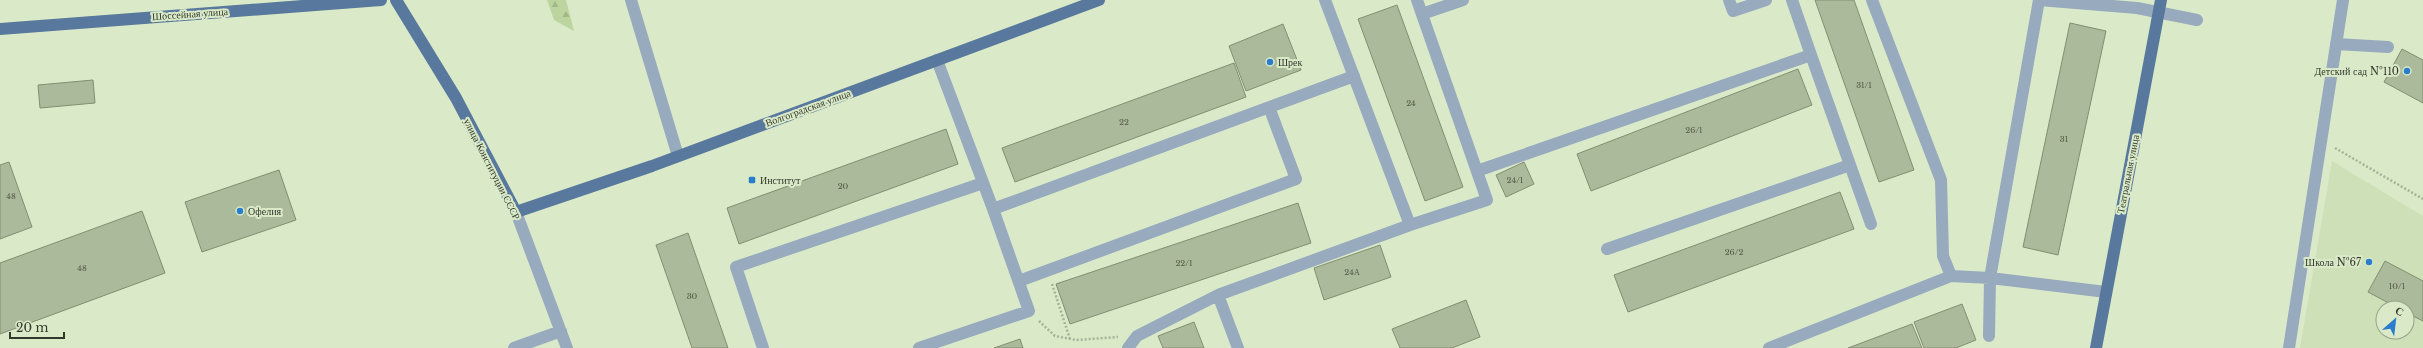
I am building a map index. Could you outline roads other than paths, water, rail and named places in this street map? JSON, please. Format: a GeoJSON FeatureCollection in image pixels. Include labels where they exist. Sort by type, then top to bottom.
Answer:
{"type":"FeatureCollection","features":[{"type":"Feature","properties":{"kind":"main road","name":"Шоссейная улица"},"geometry":{"type":"LineString","coordinates":[[0,29],[381,0]]}},
{"type":"Feature","properties":{"kind":"main road","name":"улица Конституции СССР"},"geometry":{"type":"LineString","coordinates":[[396,0],[456,98],[516,212]]}},
{"type":"Feature","properties":{"kind":"main road","name":"Волгоградская улица"},"geometry":{"type":"LineString","coordinates":[[516,212],[678,156],[1099,0]]}},
{"type":"Feature","properties":{"kind":"main road","name":"Театральная улица"},"geometry":{"type":"LineString","coordinates":[[2096,348],[2161,0]]}},
{"type":"Feature","properties":{"kind":"street"},"geometry":{"type":"LineString","coordinates":[[631,0],[678,156]]}},
{"type":"Feature","properties":{"kind":"street"},"geometry":{"type":"LineString","coordinates":[[1325,0],[1410,225]]}},
{"type":"Feature","properties":{"kind":"street"},"geometry":{"type":"LineString","coordinates":[[1128,348],[1137,336],[1218,295],[1410,225],[1487,200],[1417,0]]}},
{"type":"Feature","properties":{"kind":"street"},"geometry":{"type":"LineString","coordinates":[[1422,14],[1462,0]]}},
{"type":"Feature","properties":{"kind":"street"},"geometry":{"type":"LineString","coordinates":[[1729,0],[1733,11],[1766,0]]}},
{"type":"Feature","properties":{"kind":"street"},"geometry":{"type":"LineString","coordinates":[[1792,0],[1871,224]]}},
{"type":"Feature","properties":{"kind":"street"},"geometry":{"type":"LineString","coordinates":[[1872,0],[1941,180],[1943,256],[1951,276]]}},
{"type":"Feature","properties":{"kind":"street"},"geometry":{"type":"LineString","coordinates":[[1989,336],[1990,278],[2039,0],[2137,8],[2197,20]]}},
{"type":"Feature","properties":{"kind":"street"},"geometry":{"type":"LineString","coordinates":[[2289,348],[2343,0]]}},
{"type":"Feature","properties":{"kind":"street"},"geometry":{"type":"LineString","coordinates":[[2336,44],[2388,47]]}},
{"type":"Feature","properties":{"kind":"street"},"geometry":{"type":"LineString","coordinates":[[1477,170],[1811,55]]}},
{"type":"Feature","properties":{"kind":"street"},"geometry":{"type":"LineString","coordinates":[[919,348],[1029,311],[937,60]]}},
{"type":"Feature","properties":{"kind":"street"},"geometry":{"type":"LineString","coordinates":[[992,209],[1354,76]]}},
{"type":"Feature","properties":{"kind":"street"},"geometry":{"type":"LineString","coordinates":[[1019,281],[1296,179],[1269,107]]}},
{"type":"Feature","properties":{"kind":"street"},"geometry":{"type":"LineString","coordinates":[[1608,249],[1850,165]]}},
{"type":"Feature","properties":{"kind":"street"},"geometry":{"type":"LineString","coordinates":[[763,348],[736,267],[983,183]]}},
{"type":"Feature","properties":{"kind":"street","name":"улица Конституции СССР"},"geometry":{"type":"LineString","coordinates":[[516,212],[567,348]]}},
{"type":"Feature","properties":{"kind":"street"},"geometry":{"type":"LineString","coordinates":[[1769,348],[1951,276],[1990,278],[2106,292]]}},
{"type":"Feature","properties":{"kind":"street"},"geometry":{"type":"LineString","coordinates":[[1218,295],[1238,348]]}},
{"type":"Feature","properties":{"kind":"street"},"geometry":{"type":"LineString","coordinates":[[514,348],[561,331]]}},
{"type":"Feature","properties":{"kind":"place","name":"Шрек"},"geometry":{"type":"Point","coordinates":[1270,62]}},
{"type":"Feature","properties":{"kind":"place","name":"Детский сад №110"},"geometry":{"type":"Point","coordinates":[2407,71]}},
{"type":"Feature","properties":{"kind":"place","name":"Институт"},"geometry":{"type":"Point","coordinates":[752,180]}},
{"type":"Feature","properties":{"kind":"place","name":"Офелия"},"geometry":{"type":"Point","coordinates":[240,211]}},
{"type":"Feature","properties":{"kind":"place","name":"Школа №67"},"geometry":{"type":"Point","coordinates":[2369,262]}}]}
